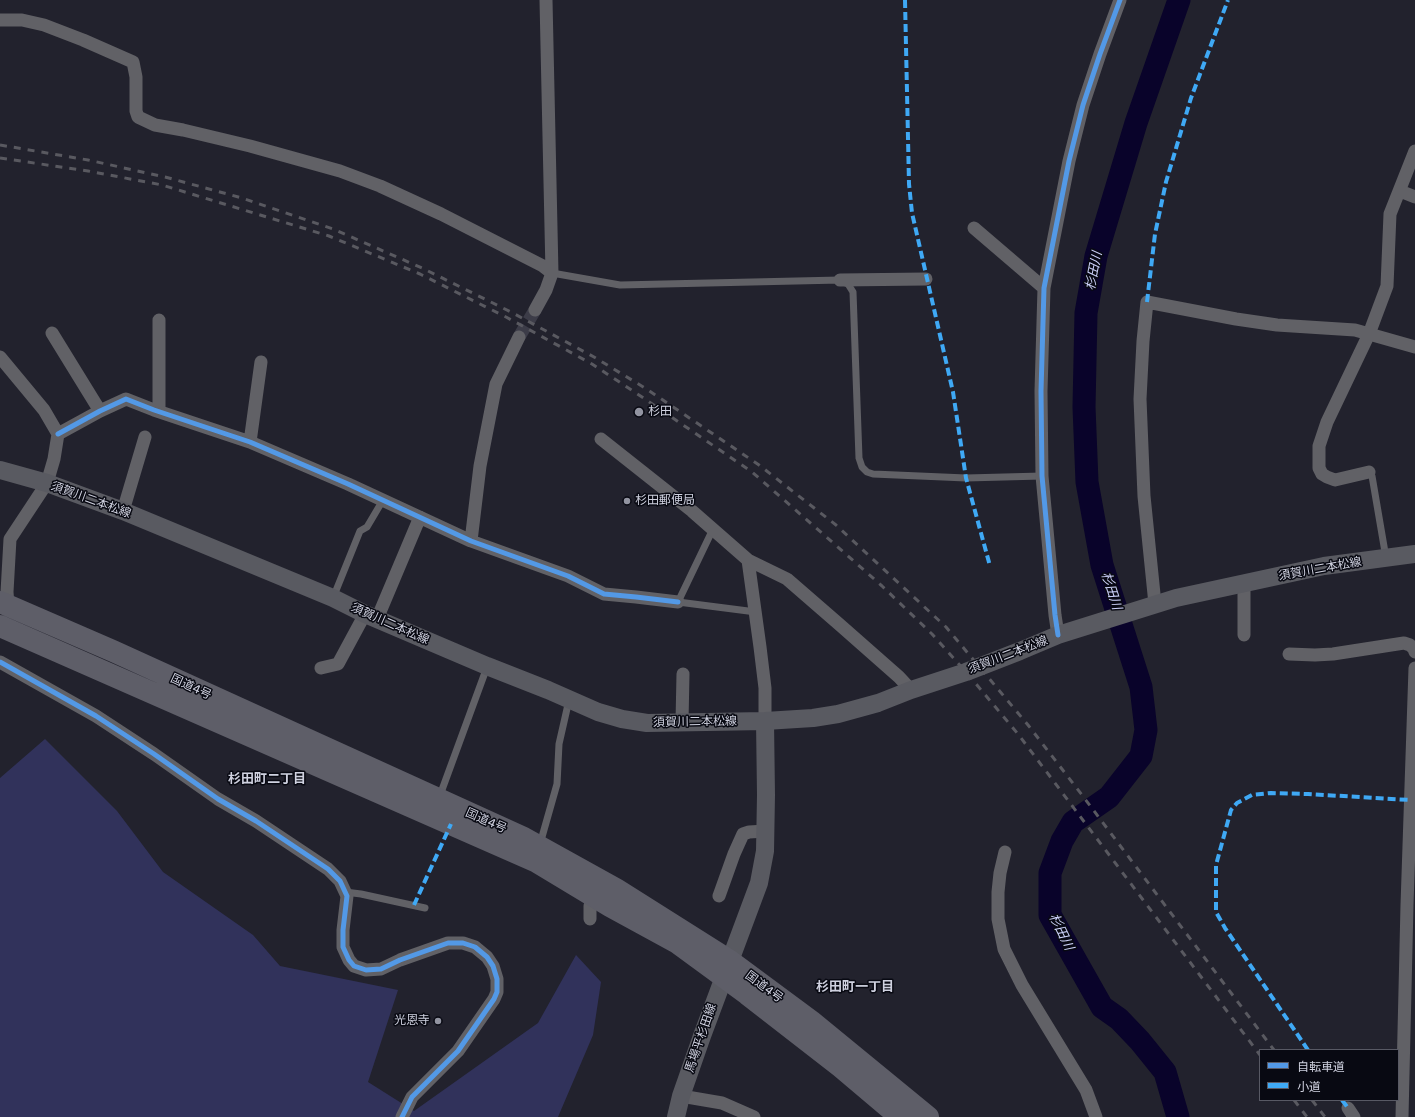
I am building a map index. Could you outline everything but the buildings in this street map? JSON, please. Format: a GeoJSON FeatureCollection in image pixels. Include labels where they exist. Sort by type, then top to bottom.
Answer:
{"type":"FeatureCollection","features":[{"type":"Feature","properties":{"kind":"highway","name":"国道4号"},"geometry":{"type":"LineString","coordinates":[[4,603],[524,838],[616,889],[726,969],[900,1117]]}},
{"type":"Feature","properties":{"kind":"highway","name":"国道4号"},"geometry":{"type":"LineString","coordinates":[[0,626],[537,862],[595,897],[726,969],[811,1021],[928,1117]]}},
{"type":"Feature","properties":{"kind":"main road","name":"須賀川二本松線"},"geometry":{"type":"LineString","coordinates":[[0,470],[47,483],[123,511],[333,598],[487,666],[622,719],[647,723],[765,721],[812,718],[838,714],[878,703],[910,690],[979,667],[1062,634],[1176,598],[1324,566],[1415,554]]}},
{"type":"Feature","properties":{"kind":"main road","name":"馬場平杉田線"},"geometry":{"type":"LineString","coordinates":[[676,1117],[681,1096],[726,969],[759,883],[765,851],[766,831],[765,721]]}},
{"type":"Feature","properties":{"kind":"street"},"geometry":{"type":"LineString","coordinates":[[535,310],[546,290],[552,273],[546,0]]}},
{"type":"Feature","properties":{"kind":"street"},"geometry":{"type":"LineString","coordinates":[[1062,634],[1055,615],[1042,476],[1041,391],[1044,288],[1069,161],[1083,106],[1120,0]]}},
{"type":"Feature","properties":{"kind":"street"},"geometry":{"type":"LineString","coordinates":[[0,20],[22,20],[44,25],[133,62],[136,77],[136,111],[138,117],[155,125],[250,146],[340,171],[380,186],[441,214],[543,266],[552,273]]}},
{"type":"Feature","properties":{"kind":"street"},"geometry":{"type":"LineString","coordinates":[[1369,472],[1335,480],[1327,477],[1322,474],[1319,468],[1319,446],[1326,422],[1369,334],[1387,286],[1390,214],[1415,151]]}},
{"type":"Feature","properties":{"kind":"street"},"geometry":{"type":"LineString","coordinates":[[1400,191],[1415,197]]}},
{"type":"Feature","properties":{"kind":"street"},"geometry":{"type":"LineString","coordinates":[[974,228],[1044,288]]}},
{"type":"Feature","properties":{"kind":"street"},"geometry":{"type":"LineString","coordinates":[[840,280],[926,279]]}},
{"type":"Feature","properties":{"kind":"street"},"geometry":{"type":"LineString","coordinates":[[1151,605],[1140,399],[1147,302],[1236,319],[1277,325],[1356,330],[1415,347]]}},
{"type":"Feature","properties":{"kind":"street"},"geometry":{"type":"LineString","coordinates":[[159,320],[159,411]]}},
{"type":"Feature","properties":{"kind":"street"},"geometry":{"type":"LineString","coordinates":[[52,333],[100,411]]}},
{"type":"Feature","properties":{"kind":"street"},"geometry":{"type":"LineString","coordinates":[[471,541],[480,466],[496,384],[519,337]]}},
{"type":"Feature","properties":{"kind":"street"},"geometry":{"type":"LineString","coordinates":[[0,357],[44,410],[58,434],[54,459],[47,483],[10,539],[7,592],[4,603]]}},
{"type":"Feature","properties":{"kind":"street"},"geometry":{"type":"LineString","coordinates":[[250,442],[261,362]]}},
{"type":"Feature","properties":{"kind":"street"},"geometry":{"type":"LineString","coordinates":[[58,434],[100,411],[126,399],[250,442],[348,484],[471,541],[568,576],[604,594],[636,596],[678,602]]}},
{"type":"Feature","properties":{"kind":"street"},"geometry":{"type":"LineString","coordinates":[[123,511],[145,437]]}},
{"type":"Feature","properties":{"kind":"street"},"geometry":{"type":"LineString","coordinates":[[601,439],[648,475],[748,560],[787,580],[840,624],[899,677],[910,690]]}},
{"type":"Feature","properties":{"kind":"street"},"geometry":{"type":"LineString","coordinates":[[322,668],[338,664],[371,616],[420,517]]}},
{"type":"Feature","properties":{"kind":"street"},"geometry":{"type":"LineString","coordinates":[[748,560],[756,612],[764,688],[765,721]]}},
{"type":"Feature","properties":{"kind":"street"},"geometry":{"type":"LineString","coordinates":[[1244,583],[1244,635]]}},
{"type":"Feature","properties":{"kind":"street"},"geometry":{"type":"LineString","coordinates":[[1290,654],[1321,655],[1404,643],[1410,645],[1415,652]]}},
{"type":"Feature","properties":{"kind":"street"},"geometry":{"type":"LineString","coordinates":[[0,662],[96,716],[154,754],[218,799],[256,821],[328,869],[340,881],[347,896],[343,930],[343,947],[349,960],[354,966],[366,970],[381,969],[400,960],[448,943],[463,943],[474,947],[487,957],[493,966],[497,979],[497,992],[494,999],[458,1051],[412,1098],[402,1117]]}},
{"type":"Feature","properties":{"kind":"street"},"geometry":{"type":"LineString","coordinates":[[1402,1117],[1413,800],[1415,668]]}},
{"type":"Feature","properties":{"kind":"street"},"geometry":{"type":"LineString","coordinates":[[682,722],[683,674]]}},
{"type":"Feature","properties":{"kind":"street"},"geometry":{"type":"LineString","coordinates":[[719,896],[743,834],[749,832],[766,831]]}},
{"type":"Feature","properties":{"kind":"street"},"geometry":{"type":"LineString","coordinates":[[1005,852],[1000,873],[998,892],[998,919],[1004,948],[1022,985],[1086,1090],[1096,1117]]}},
{"type":"Feature","properties":{"kind":"street"},"geometry":{"type":"LineString","coordinates":[[590,919],[590,906],[595,897]]}},
{"type":"Feature","properties":{"kind":"street"},"geometry":{"type":"LineString","coordinates":[[681,1096],[722,1103],[754,1117]]}},
{"type":"Feature","properties":{"kind":"lane"},"geometry":{"type":"LineString","coordinates":[[552,273],[620,285],[840,280],[848,284],[853,292],[859,458],[862,467],[867,472],[873,474],[966,478],[1042,476]]}},
{"type":"Feature","properties":{"kind":"lane"},"geometry":{"type":"LineString","coordinates":[[1369,472],[1372,476],[1386,558]]}},
{"type":"Feature","properties":{"kind":"lane"},"geometry":{"type":"LineString","coordinates":[[333,598],[360,531],[367,527],[383,500]]}},
{"type":"Feature","properties":{"kind":"lane"},"geometry":{"type":"LineString","coordinates":[[713,529],[678,602],[756,612]]}},
{"type":"Feature","properties":{"kind":"lane"},"geometry":{"type":"LineString","coordinates":[[439,800],[487,666]]}},
{"type":"Feature","properties":{"kind":"lane"},"geometry":{"type":"LineString","coordinates":[[540,847],[557,784],[559,744],[569,699]]}},
{"type":"Feature","properties":{"kind":"lane"},"geometry":{"type":"LineString","coordinates":[[345,892],[425,908]]}},
{"type":"Feature","properties":{"kind":"shaded area"},"geometry":{"type":"Polygon","coordinates":[[[45,739],[117,811],[163,872],[253,935],[280,966],[398,990],[368,1082],[414,1111],[538,1023],[576,955],[601,982],[593,1035],[558,1117],[0,1117],[0,778],[45,739]]]}},
{"type":"Feature","properties":{"kind":"waterway","name":"杉田川"},"geometry":{"type":"LineString","coordinates":[[1178,1117],[1165,1072],[1140,1041],[1119,1019],[1102,1007],[1050,915],[1050,873],[1062,841],[1073,822],[1109,797],[1141,756],[1146,730],[1141,687],[1102,565],[1087,482],[1084,407],[1086,313],[1096,256],[1136,123],[1179,0]]}},
{"type":"Feature","properties":{"kind":"tunnel"},"geometry":{"type":"LineString","coordinates":[[519,337],[535,310]]}},
{"type":"Feature","properties":{"kind":"railway"},"geometry":{"type":"LineString","coordinates":[[0,145],[88,160],[165,177],[242,198],[333,229],[422,268],[511,312],[594,357],[645,388],[759,465],[836,525],[946,627],[1028,725],[1273,1049]]}},
{"type":"Feature","properties":{"kind":"railway"},"geometry":{"type":"LineString","coordinates":[[0,158],[88,171],[162,185],[329,236],[420,274],[506,317],[592,364],[752,472],[882,586],[932,634],[966,672],[1018,734],[1259,1054]]}},
{"type":"Feature","properties":{"kind":"railway"},"geometry":{"type":"LineString","coordinates":[[1295,1101],[1307,1117]]}},
{"type":"Feature","properties":{"kind":"railway"},"geometry":{"type":"LineString","coordinates":[[1313,1101],[1325,1117]]}},
{"type":"Feature","properties":{"kind":"marked path"},"geometry":{"type":"LineString","coordinates":[[905,0],[909,184],[912,213],[953,392],[966,478],[990,566]]}},
{"type":"Feature","properties":{"kind":"marked path"},"geometry":{"type":"LineString","coordinates":[[1147,302],[1155,234],[1166,182],[1191,98],[1228,0]]}},
{"type":"Feature","properties":{"kind":"marked path"},"geometry":{"type":"LineString","coordinates":[[1307,1049],[1225,928],[1216,912],[1216,865],[1231,810],[1237,803],[1252,795],[1271,793],[1410,800]]}},
{"type":"Feature","properties":{"kind":"marked path"},"geometry":{"type":"LineString","coordinates":[[414,905],[451,824]]}},
{"type":"Feature","properties":{"kind":"marked path"},"geometry":{"type":"LineString","coordinates":[[1343,1101],[1348,1108]]}},
{"type":"Feature","properties":{"kind":"cycle path"},"geometry":{"type":"LineString","coordinates":[[1058,635],[1042,476],[1041,391],[1044,288],[1069,161],[1083,105],[1120,0]]}},
{"type":"Feature","properties":{"kind":"cycle path"},"geometry":{"type":"LineString","coordinates":[[58,434],[100,411],[126,399],[154,410],[250,442],[348,484],[471,541],[568,576],[604,594],[678,602]]}},
{"type":"Feature","properties":{"kind":"cycle path"},"geometry":{"type":"LineString","coordinates":[[0,662],[96,716],[154,754],[218,799],[256,821],[328,869],[340,881],[347,896],[343,930],[343,947],[349,960],[354,966],[366,970],[381,969],[400,960],[448,943],[463,943],[475,947],[487,957],[493,966],[497,979],[497,992],[494,999],[458,1051],[412,1097],[402,1117]]}},
{"type":"Feature","properties":{"kind":"place","name":"杉田"},"geometry":{"type":"Point","coordinates":[639,412]}},
{"type":"Feature","properties":{"kind":"place","name":"杉田郵便局"},"geometry":{"type":"Point","coordinates":[627,501]}},
{"type":"Feature","properties":{"kind":"place","name":"光恩寺"},"geometry":{"type":"Point","coordinates":[438,1021]}},
{"type":"Feature","properties":{"kind":"district","name":"杉田町二丁目"},"geometry":{"type":"Point","coordinates":[267,779]}},
{"type":"Feature","properties":{"kind":"district","name":"杉田町一丁目"},"geometry":{"type":"Point","coordinates":[855,987]}}]}
